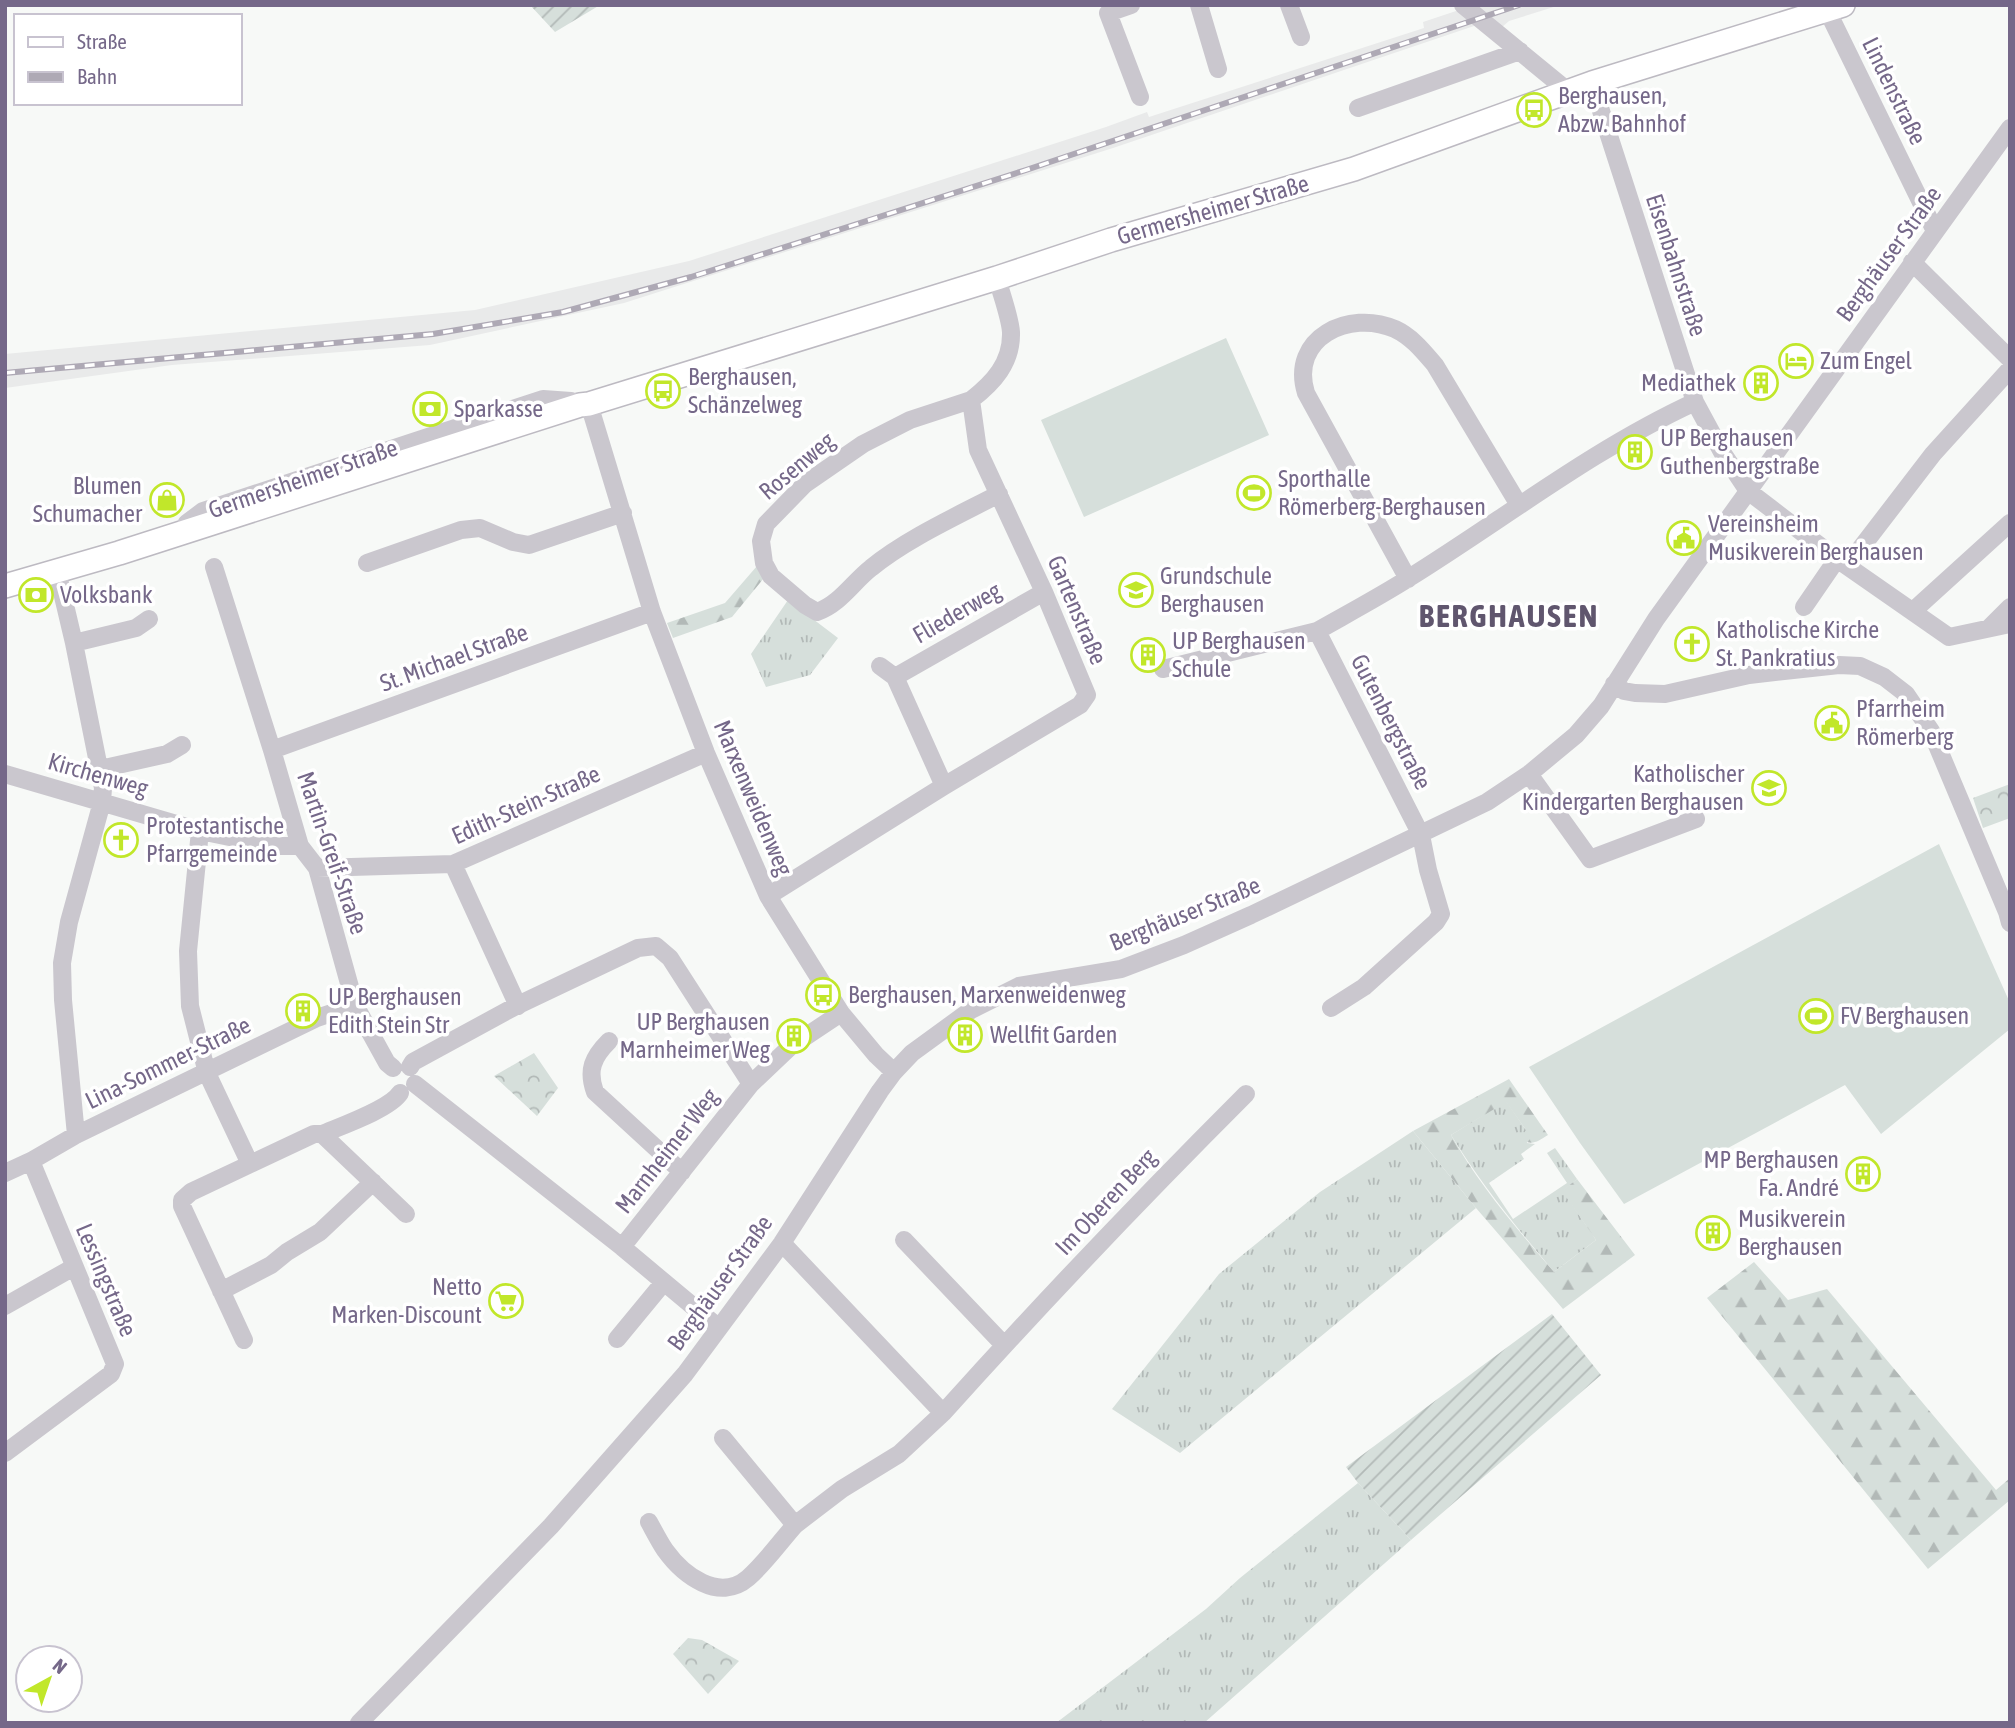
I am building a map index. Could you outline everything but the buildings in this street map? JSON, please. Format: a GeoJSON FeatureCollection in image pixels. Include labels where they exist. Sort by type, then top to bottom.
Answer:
{"type":"FeatureCollection","features":[{"type":"Feature","properties":{"kind":"main road","name":"Germersheimer Straße"},"geometry":{"type":"LineString","coordinates":[[5,586],[189,531],[1111,240],[1354,169],[1592,83],[1835,8]]}},
{"type":"Feature","properties":{"kind":"street"},"geometry":{"type":"LineString","coordinates":[[1132,5],[1106,9],[1140,97]]}},
{"type":"Feature","properties":{"kind":"street"},"geometry":{"type":"LineString","coordinates":[[1199,5],[1219,69]]}},
{"type":"Feature","properties":{"kind":"street"},"geometry":{"type":"LineString","coordinates":[[1289,5],[1301,37]]}},
{"type":"Feature","properties":{"kind":"street"},"geometry":{"type":"LineString","coordinates":[[1463,5],[1569,92]]}},
{"type":"Feature","properties":{"kind":"street","name":"Lindenstraße"},"geometry":{"type":"LineString","coordinates":[[1835,8],[1935,231]]}},
{"type":"Feature","properties":{"kind":"street"},"geometry":{"type":"LineString","coordinates":[[1358,108],[1520,51]]}},
{"type":"Feature","properties":{"kind":"street","name":"Eisenbahnstraße"},"geometry":{"type":"LineString","coordinates":[[1592,83],[1695,402],[1722,453],[1748,491],[1842,563],[1949,637],[2010,624]]}},
{"type":"Feature","properties":{"kind":"street","name":"Berghäuser Straße"},"geometry":{"type":"LineString","coordinates":[[359,1723],[551,1526],[685,1374],[782,1243],[894,1072],[929,1040],[971,1010],[1019,986],[1121,969],[1184,945],[1421,835],[1487,802],[1529,774],[1576,735],[1601,706],[1656,619],[2010,128]]}},
{"type":"Feature","properties":{"kind":"street"},"geometry":{"type":"LineString","coordinates":[[1912,262],[2010,359]]}},
{"type":"Feature","properties":{"kind":"street"},"geometry":{"type":"LineString","coordinates":[[971,400],[989,386],[1006,362],[1011,331],[997,278]]}},
{"type":"Feature","properties":{"kind":"street"},"geometry":{"type":"LineString","coordinates":[[1408,579],[1306,393],[1302,380],[1302,363],[1314,342],[1328,331],[1360,322],[1377,323],[1407,336],[1423,350],[1435,365],[1519,505]]}},
{"type":"Feature","properties":{"kind":"street"},"geometry":{"type":"LineString","coordinates":[[1804,607],[1933,454],[2010,369]]}},
{"type":"Feature","properties":{"kind":"street","name":"Gartenstraße"},"geometry":{"type":"LineString","coordinates":[[768,896],[1080,705],[1087,695],[1044,592],[978,450],[971,400]]}},
{"type":"Feature","properties":{"kind":"street","name":"Rosenweg"},"geometry":{"type":"LineString","coordinates":[[971,400],[910,420],[863,444],[805,484],[766,524],[761,541],[764,563],[771,576],[817,612],[829,608],[872,567],[903,546],[999,494]]}},
{"type":"Feature","properties":{"kind":"street"},"geometry":{"type":"LineString","coordinates":[[1163,669],[1317,631],[1408,579],[1519,505],[1647,427],[1695,402]]}},
{"type":"Feature","properties":{"kind":"street","name":"Marxenweidenweg"},"geometry":{"type":"LineString","coordinates":[[584,405],[623,513],[652,612],[706,753],[768,896],[841,1013],[894,1072]]}},
{"type":"Feature","properties":{"kind":"street"},"geometry":{"type":"LineString","coordinates":[[367,563],[461,530],[480,528],[513,542],[528,545],[623,513]]}},
{"type":"Feature","properties":{"kind":"street"},"geometry":{"type":"LineString","coordinates":[[1913,611],[2010,523]]}},
{"type":"Feature","properties":{"kind":"street","name":"Martin-Greif-Straße"},"geometry":{"type":"LineString","coordinates":[[214,567],[272,750],[299,846],[317,868],[355,1005],[387,1063],[622,1247],[719,1328]]}},
{"type":"Feature","properties":{"kind":"street"},"geometry":{"type":"LineString","coordinates":[[57,571],[103,788],[102,802],[69,922],[62,962],[76,1135]]}},
{"type":"Feature","properties":{"kind":"street","name":"Fliederweg"},"geometry":{"type":"LineString","coordinates":[[944,786],[887,672],[1044,592]]}},
{"type":"Feature","properties":{"kind":"street"},"geometry":{"type":"LineString","coordinates":[[1989,628],[2010,607]]}},
{"type":"Feature","properties":{"kind":"street","name":"St. Michael Straße"},"geometry":{"type":"LineString","coordinates":[[272,750],[652,612]]}},
{"type":"Feature","properties":{"kind":"street"},"geometry":{"type":"LineString","coordinates":[[74,643],[136,628],[149,619]]}},
{"type":"Feature","properties":{"kind":"street","name":"Gutenbergstraße"},"geometry":{"type":"LineString","coordinates":[[1317,631],[1421,835],[1441,914],[1436,922],[1382,973],[1364,988],[1331,1008]]}},
{"type":"Feature","properties":{"kind":"street"},"geometry":{"type":"LineString","coordinates":[[1614,684],[1624,691],[1665,694],[1749,675],[1839,665],[1860,666],[1884,677],[1906,694],[1931,731],[2010,923]]}},
{"type":"Feature","properties":{"kind":"street"},"geometry":{"type":"LineString","coordinates":[[100,769],[167,754],[182,746]]}},
{"type":"Feature","properties":{"kind":"street","name":"Edith-Stein-Straße"},"geometry":{"type":"LineString","coordinates":[[317,868],[453,864],[706,753]]}},
{"type":"Feature","properties":{"kind":"street","name":"Kirchenweg"},"geometry":{"type":"LineString","coordinates":[[5,774],[200,831],[274,846],[299,846]]}},
{"type":"Feature","properties":{"kind":"street"},"geometry":{"type":"LineString","coordinates":[[1529,774],[1590,859],[1696,819]]}},
{"type":"Feature","properties":{"kind":"street"},"geometry":{"type":"LineString","coordinates":[[200,831],[188,951],[190,1006],[207,1073],[250,1164]]}},
{"type":"Feature","properties":{"kind":"street"},"geometry":{"type":"LineString","coordinates":[[453,864],[517,1006]]}},
{"type":"Feature","properties":{"kind":"street","name":"Marnheimer Weg"},"geometry":{"type":"LineString","coordinates":[[221,1291],[182,1206],[182,1200],[191,1192],[314,1134],[322,1134],[379,1109],[399,1097],[413,1062],[517,1006],[638,948],[656,946],[670,958],[751,1084]]}},
{"type":"Feature","properties":{"kind":"street","name":"Lina-Sommer-Straße"},"geometry":{"type":"LineString","coordinates":[[5,1173],[76,1135],[317,1017],[355,1005]]}},
{"type":"Feature","properties":{"kind":"street","name":"Marnheimer Weg"},"geometry":{"type":"LineString","coordinates":[[622,1247],[751,1084],[790,1048],[841,1013]]}},
{"type":"Feature","properties":{"kind":"street"},"geometry":{"type":"LineString","coordinates":[[609,1041],[597,1053],[593,1066],[590,1078],[595,1093],[682,1172]]}},
{"type":"Feature","properties":{"kind":"street","name":"Im Oberen Berg"},"geometry":{"type":"LineString","coordinates":[[649,1522],[666,1552],[690,1576],[714,1588],[733,1587],[747,1579],[795,1525],[842,1489],[900,1454],[943,1413],[1004,1345],[1245,1094]]}},
{"type":"Feature","properties":{"kind":"street"},"geometry":{"type":"LineString","coordinates":[[322,1134],[406,1214]]}},
{"type":"Feature","properties":{"kind":"street","name":"Lessingstraße"},"geometry":{"type":"LineString","coordinates":[[5,1453],[111,1374],[115,1364],[31,1161]]}},
{"type":"Feature","properties":{"kind":"street"},"geometry":{"type":"LineString","coordinates":[[244,1340],[221,1291],[271,1265],[287,1252],[316,1236],[373,1182]]}},
{"type":"Feature","properties":{"kind":"street"},"geometry":{"type":"LineString","coordinates":[[904,1240],[1004,1345]]}},
{"type":"Feature","properties":{"kind":"street"},"geometry":{"type":"LineString","coordinates":[[782,1243],[943,1413]]}},
{"type":"Feature","properties":{"kind":"street"},"geometry":{"type":"LineString","coordinates":[[5,1306],[74,1268]]}},
{"type":"Feature","properties":{"kind":"street"},"geometry":{"type":"LineString","coordinates":[[617,1339],[664,1282]]}},
{"type":"Feature","properties":{"kind":"street"},"geometry":{"type":"LineString","coordinates":[[723,1438],[795,1525]]}},
{"type":"Feature","properties":{"kind":"shaded area"},"geometry":{"type":"Polygon","coordinates":[[[1560,5],[1509,21],[1501,28],[1478,7],[1560,5]]]}},
{"type":"Feature","properties":{"kind":"shaded area"},"geometry":{"type":"Polygon","coordinates":[[[1459,10],[1477,25],[1113,148],[624,303],[430,345],[172,365],[5,388],[5,354],[475,310],[689,261],[1147,112],[1149,117],[1424,28],[1423,22],[1459,10]]]}},
{"type":"Feature","properties":{"kind":"green space"},"geometry":{"type":"Polygon","coordinates":[[[530,5],[600,5],[555,32],[530,5]]]}},
{"type":"Feature","properties":{"kind":"green space"},"geometry":{"type":"Polygon","coordinates":[[[1226,338],[1269,435],[1084,517],[1041,420],[1226,338]]]}},
{"type":"Feature","properties":{"kind":"green space"},"geometry":{"type":"Polygon","coordinates":[[[757,566],[764,578],[732,617],[673,638],[667,623],[725,603],[757,566]]]}},
{"type":"Feature","properties":{"kind":"green space"},"geometry":{"type":"Polygon","coordinates":[[[788,600],[838,638],[810,675],[766,687],[751,654],[788,600]]]}},
{"type":"Feature","properties":{"kind":"green space"},"geometry":{"type":"Polygon","coordinates":[[[2010,784],[2010,818],[1983,828],[1973,798],[2010,784]]]}},
{"type":"Feature","properties":{"kind":"green space","name":"FV Berghausen"},"geometry":{"type":"Polygon","coordinates":[[[1939,844],[2010,1003],[2010,1029],[1881,1134],[1845,1085],[1624,1204],[1529,1067],[1939,844]]]}},
{"type":"Feature","properties":{"kind":"green space"},"geometry":{"type":"Polygon","coordinates":[[[534,1053],[558,1088],[537,1116],[494,1076],[534,1053]]]}},
{"type":"Feature","properties":{"kind":"green space"},"geometry":{"type":"Polygon","coordinates":[[[1509,1079],[1548,1135],[1534,1142],[1520,1139],[1526,1130],[1506,1102],[1451,1135],[1486,1189],[1554,1272],[1596,1240],[1562,1191],[1577,1179],[1635,1255],[1563,1309],[1413,1131],[1509,1079]]]}},
{"type":"Feature","properties":{"kind":"green space"},"geometry":{"type":"Polygon","coordinates":[[[1506,1101],[1526,1130],[1527,1143],[1535,1144],[1521,1154],[1524,1159],[1489,1183],[1513,1219],[1567,1183],[1547,1153],[1555,1148],[1577,1179],[1563,1191],[1596,1240],[1554,1272],[1487,1188],[1451,1135],[1506,1101]]]}},
{"type":"Feature","properties":{"kind":"green space"},"geometry":{"type":"Polygon","coordinates":[[[1413,1131],[1476,1208],[1180,1453],[1112,1409],[1219,1274],[1320,1192],[1413,1131]]]}},
{"type":"Feature","properties":{"kind":"green space"},"geometry":{"type":"Polygon","coordinates":[[[1754,1262],[1788,1300],[1827,1289],[1996,1490],[2010,1478],[2010,1500],[1928,1569],[1707,1298],[1754,1262]]]}},
{"type":"Feature","properties":{"kind":"green space"},"geometry":{"type":"Polygon","coordinates":[[[1552,1314],[1601,1375],[1411,1540],[1346,1467],[1552,1314]]]}},
{"type":"Feature","properties":{"kind":"green space"},"geometry":{"type":"Polygon","coordinates":[[[1358,1483],[1411,1540],[1204,1723],[1056,1723],[1206,1609],[1240,1578],[1358,1483]]]}},
{"type":"Feature","properties":{"kind":"green space"},"geometry":{"type":"Polygon","coordinates":[[[688,1638],[702,1640],[739,1661],[708,1694],[673,1654],[688,1638]]]}},
{"type":"Feature","properties":{"kind":"railway"},"geometry":{"type":"LineString","coordinates":[[5,373],[433,334],[563,312],[691,277],[1026,170],[1519,5]]}},
{"type":"Feature","properties":{"kind":"place","name":"Berghausen, Abzw. Bahnhof"},"geometry":{"type":"Point","coordinates":[1534,110]}},
{"type":"Feature","properties":{"kind":"place","name":"Zum Engel"},"geometry":{"type":"Point","coordinates":[1796,361]}},
{"type":"Feature","properties":{"kind":"place","name":"Mediathek"},"geometry":{"type":"Point","coordinates":[1761,383]}},
{"type":"Feature","properties":{"kind":"place","name":"Berghausen, Schänzelweg"},"geometry":{"type":"Point","coordinates":[663,391]}},
{"type":"Feature","properties":{"kind":"place","name":"Sparkasse"},"geometry":{"type":"Point","coordinates":[430,409]}},
{"type":"Feature","properties":{"kind":"place","name":"UP Berghausen Guthenbergstraße"},"geometry":{"type":"Point","coordinates":[1635,452]}},
{"type":"Feature","properties":{"kind":"place","name":"Sporthalle Römerberg-Berghausen"},"geometry":{"type":"Point","coordinates":[1254,493]}},
{"type":"Feature","properties":{"kind":"place","name":"Blumen Schumacher"},"geometry":{"type":"Point","coordinates":[167,500]}},
{"type":"Feature","properties":{"kind":"place","name":"Vereinsheim Musikverein Berghausen"},"geometry":{"type":"Point","coordinates":[1684,538]}},
{"type":"Feature","properties":{"kind":"place","name":"Grundschule Berghausen"},"geometry":{"type":"Point","coordinates":[1136,590]}},
{"type":"Feature","properties":{"kind":"place","name":"Volksbank"},"geometry":{"type":"Point","coordinates":[36,595]}},
{"type":"Feature","properties":{"kind":"place","name":"Katholische Kirche St. Pankratius"},"geometry":{"type":"Point","coordinates":[1692,644]}},
{"type":"Feature","properties":{"kind":"place","name":"UP Berghausen Schule"},"geometry":{"type":"Point","coordinates":[1148,655]}},
{"type":"Feature","properties":{"kind":"place","name":"Pfarrheim Römerberg"},"geometry":{"type":"Point","coordinates":[1832,723]}},
{"type":"Feature","properties":{"kind":"place","name":"Katholischer Kindergarten Berghausen"},"geometry":{"type":"Point","coordinates":[1769,788]}},
{"type":"Feature","properties":{"kind":"place","name":"Protestantische Pfarrgemeinde"},"geometry":{"type":"Point","coordinates":[121,840]}},
{"type":"Feature","properties":{"kind":"place","name":"Berghausen, Marxenweidenweg"},"geometry":{"type":"Point","coordinates":[823,995]}},
{"type":"Feature","properties":{"kind":"place","name":"UP Berghausen Edith Stein Str"},"geometry":{"type":"Point","coordinates":[303,1011]}},
{"type":"Feature","properties":{"kind":"place","name":"FV Berghausen"},"geometry":{"type":"Point","coordinates":[1816,1016]}},
{"type":"Feature","properties":{"kind":"place","name":"Wellfit Garden"},"geometry":{"type":"Point","coordinates":[965,1035]}},
{"type":"Feature","properties":{"kind":"place","name":"UP Berghausen Marnheimer Weg"},"geometry":{"type":"Point","coordinates":[794,1036]}},
{"type":"Feature","properties":{"kind":"place","name":"MP Berghausen Fa. André"},"geometry":{"type":"Point","coordinates":[1863,1174]}},
{"type":"Feature","properties":{"kind":"place","name":"Musikverein Berghausen"},"geometry":{"type":"Point","coordinates":[1713,1233]}},
{"type":"Feature","properties":{"kind":"place","name":"Netto Marken-Discount"},"geometry":{"type":"Point","coordinates":[506,1301]}},
{"type":"Feature","properties":{"kind":"district","name":"BERGHAUSEN"},"geometry":{"type":"Point","coordinates":[1509,616]}}]}
